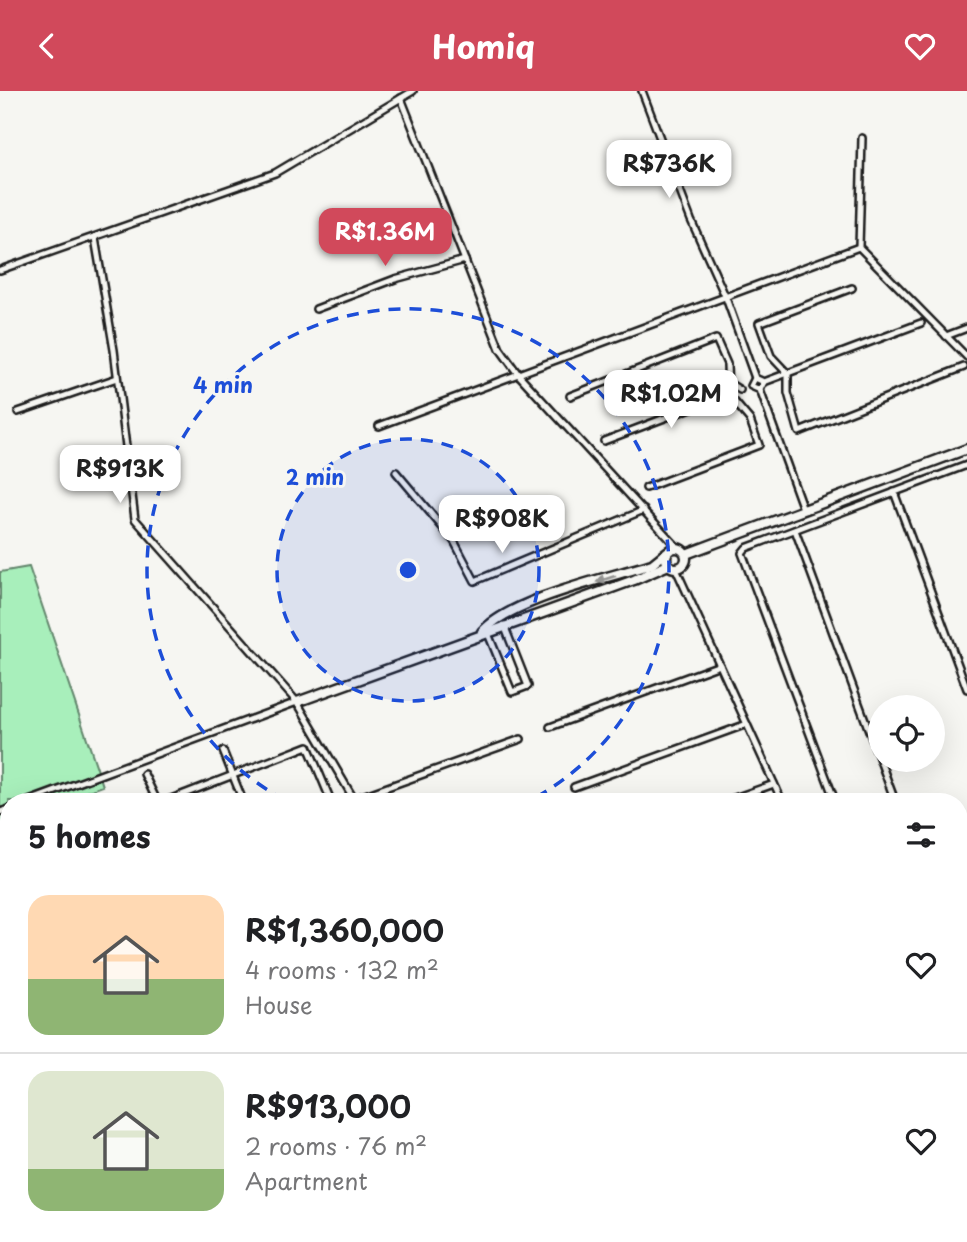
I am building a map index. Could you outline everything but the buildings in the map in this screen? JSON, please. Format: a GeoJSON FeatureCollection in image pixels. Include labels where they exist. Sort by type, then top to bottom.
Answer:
{"type":"FeatureCollection","features":[{"type":"Feature","properties":{"kind":"street"},"geometry":{"type":"LineString","coordinates":[[0,270],[275,173],[413,91]]}},
{"type":"Feature","properties":{"kind":"street"},"geometry":{"type":"LineString","coordinates":[[642,91],[691,221],[726,297],[755,377],[751,386]]}},
{"type":"Feature","properties":{"kind":"street"},"geometry":{"type":"LineString","coordinates":[[401,97],[500,349],[518,374],[677,547]]}},
{"type":"Feature","properties":{"kind":"street"},"geometry":{"type":"LineString","coordinates":[[862,138],[859,247],[967,357]]}},
{"type":"Feature","properties":{"kind":"street"},"geometry":{"type":"LineString","coordinates":[[95,238],[135,519],[297,702],[351,793]]}},
{"type":"Feature","properties":{"kind":"street"},"geometry":{"type":"LineString","coordinates":[[379,426],[859,247]]}},
{"type":"Feature","properties":{"kind":"street"},"geometry":{"type":"LineString","coordinates":[[316,309],[396,279],[465,260]]}},
{"type":"Feature","properties":{"kind":"street"},"geometry":{"type":"LineString","coordinates":[[852,288],[760,323],[771,356],[788,374],[788,393],[799,432],[964,367]]}},
{"type":"Feature","properties":{"kind":"street"},"geometry":{"type":"LineString","coordinates":[[755,377],[764,381],[788,374],[921,323]]}},
{"type":"Feature","properties":{"kind":"street"},"geometry":{"type":"LineString","coordinates":[[946,336],[967,328]]}},
{"type":"Feature","properties":{"kind":"street"},"geometry":{"type":"LineString","coordinates":[[570,396],[716,339],[727,364],[727,394],[750,420],[760,445],[646,488]]}},
{"type":"Feature","properties":{"kind":"street"},"geometry":{"type":"LineString","coordinates":[[18,412],[117,378]]}},
{"type":"Feature","properties":{"kind":"street"},"geometry":{"type":"LineString","coordinates":[[727,381],[740,390]]}},
{"type":"Feature","properties":{"kind":"street"},"geometry":{"type":"LineString","coordinates":[[764,381],[760,390],[803,509]]}},
{"type":"Feature","properties":{"kind":"street"},"geometry":{"type":"LineString","coordinates":[[740,390],[751,386],[760,390]]}},
{"type":"Feature","properties":{"kind":"street"},"geometry":{"type":"LineString","coordinates":[[736,404],[740,390]]}},
{"type":"Feature","properties":{"kind":"street"},"geometry":{"type":"LineString","coordinates":[[604,441],[727,394]]}},
{"type":"Feature","properties":{"kind":"street"},"geometry":{"type":"LineString","coordinates":[[686,554],[967,449]]}},
{"type":"Feature","properties":{"kind":"street"},"geometry":{"type":"LineString","coordinates":[[832,793],[742,552],[967,465]]}},
{"type":"Feature","properties":{"kind":"street"},"geometry":{"type":"LineString","coordinates":[[396,472],[454,541],[475,581],[644,510]]}},
{"type":"Feature","properties":{"kind":"street"},"geometry":{"type":"LineString","coordinates":[[894,492],[967,689]]}},
{"type":"Feature","properties":{"kind":"street"},"geometry":{"type":"LineString","coordinates":[[795,530],[892,793]]}},
{"type":"Feature","properties":{"kind":"street"},"geometry":{"type":"LineString","coordinates":[[484,633],[492,620],[522,606],[652,564],[667,551],[683,548],[686,554],[685,562],[676,569]]}},
{"type":"Feature","properties":{"kind":"street"},"geometry":{"type":"LineString","coordinates":[[666,566],[667,551]]}},
{"type":"Feature","properties":{"kind":"street"},"geometry":{"type":"LineString","coordinates":[[51,793],[666,566],[676,569],[778,793]]}},
{"type":"Feature","properties":{"kind":"street"},"geometry":{"type":"LineString","coordinates":[[484,633],[495,651],[512,692],[528,686],[504,625]]}},
{"type":"Feature","properties":{"kind":"street"},"geometry":{"type":"LineString","coordinates":[[495,651],[512,645]]}},
{"type":"Feature","properties":{"kind":"street"},"geometry":{"type":"LineString","coordinates":[[550,727],[720,665]]}},
{"type":"Feature","properties":{"kind":"street"},"geometry":{"type":"LineString","coordinates":[[574,787],[747,725]]}},
{"type":"Feature","properties":{"kind":"street"},"geometry":{"type":"LineString","coordinates":[[374,793],[521,739]]}},
{"type":"Feature","properties":{"kind":"street"},"geometry":{"type":"LineString","coordinates":[[187,793],[308,746],[328,793]]}},
{"type":"Feature","properties":{"kind":"street"},"geometry":{"type":"LineString","coordinates":[[223,751],[240,793]]}},
{"type":"Feature","properties":{"kind":"street"},"geometry":{"type":"LineString","coordinates":[[144,774],[153,793]]}},
{"type":"Feature","properties":{"kind":"street"},"geometry":{"type":"LineString","coordinates":[[749,793],[774,784]]}},
{"type":"Feature","properties":{"kind":"green space"},"geometry":{"type":"Polygon","coordinates":[[[29,567],[103,786],[84,793],[0,793],[0,572],[29,567]]]}}]}
